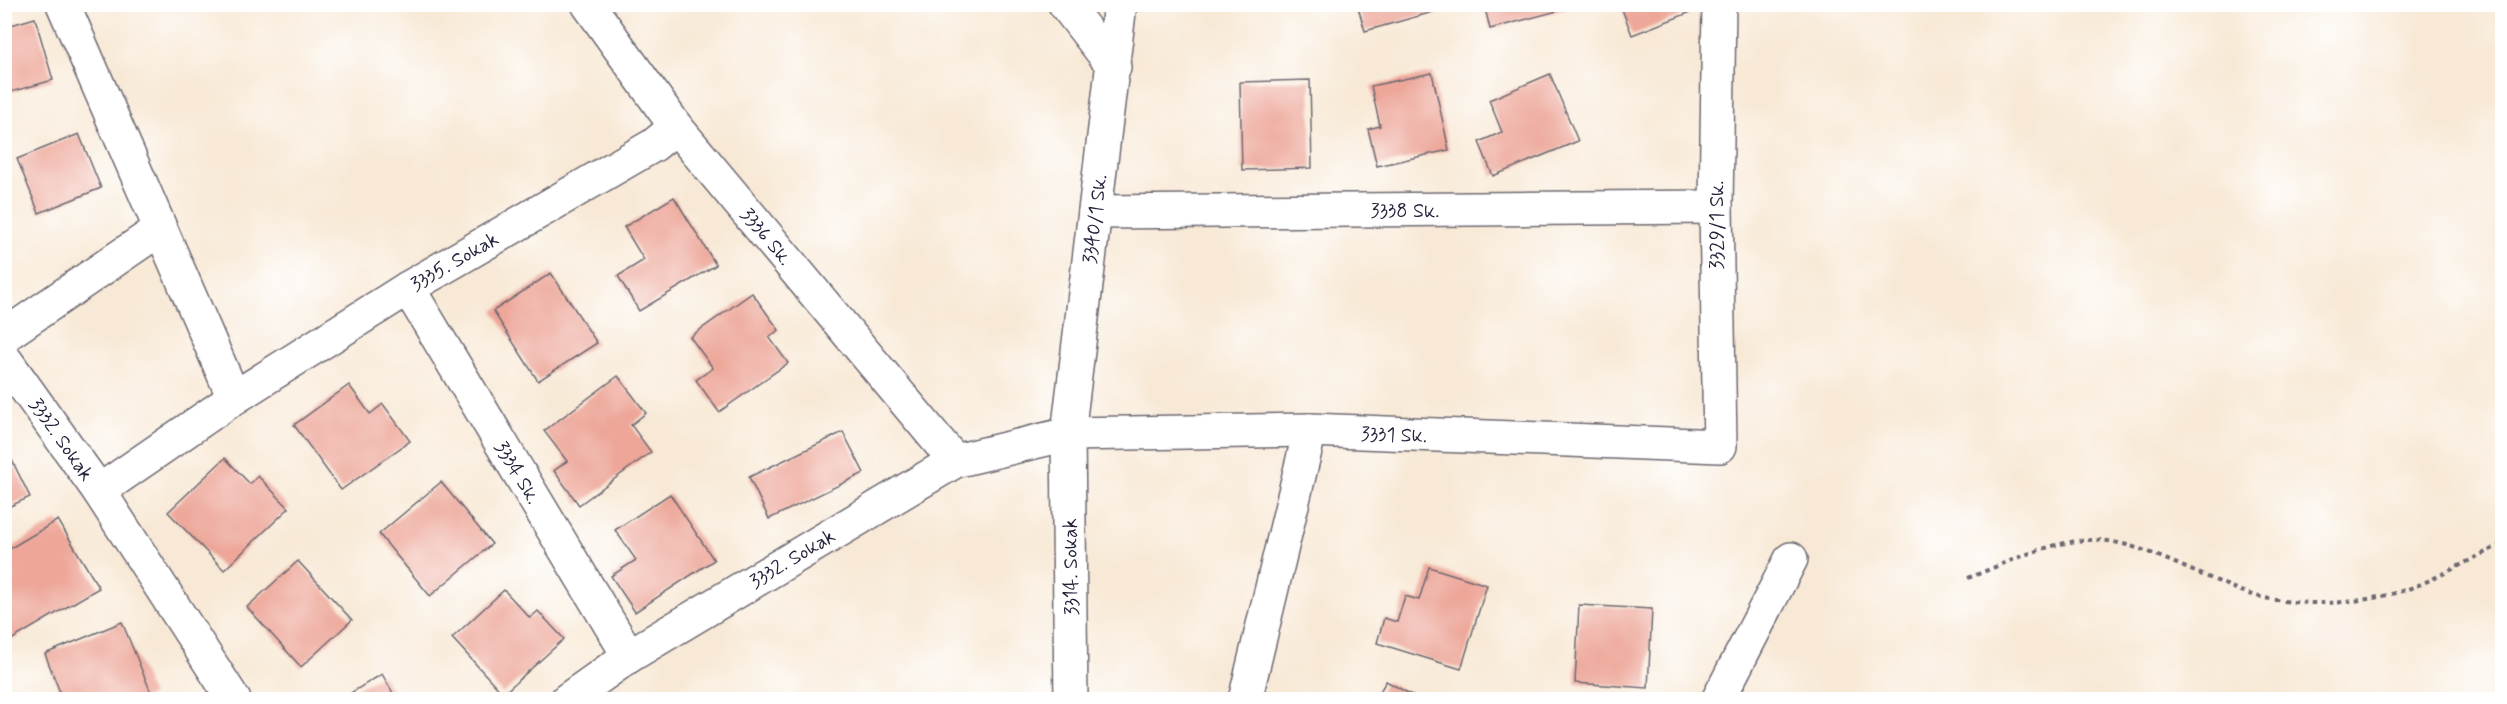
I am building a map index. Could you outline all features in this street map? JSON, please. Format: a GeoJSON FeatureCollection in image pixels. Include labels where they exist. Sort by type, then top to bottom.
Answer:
{"type":"FeatureCollection","features":[{"type":"Feature","properties":{"kind":"street"},"geometry":{"type":"LineString","coordinates":[[63,4],[234,398]]}},
{"type":"Feature","properties":{"kind":"street","name":"3336 Sk."},"geometry":{"type":"LineString","coordinates":[[588,4],[676,127],[956,461]]}},
{"type":"Feature","properties":{"kind":"street"},"geometry":{"type":"LineString","coordinates":[[1065,4],[1114,67]]}},
{"type":"Feature","properties":{"kind":"street","name":"3340/1 Sk."},"geometry":{"type":"LineString","coordinates":[[1068,434],[1120,4]]}},
{"type":"Feature","properties":{"kind":"street","name":"3329/1 Sk."},"geometry":{"type":"LineString","coordinates":[[1719,4],[1716,207],[1720,446]]}},
{"type":"Feature","properties":{"kind":"street","name":"3335. Sokak"},"geometry":{"type":"LineString","coordinates":[[99,492],[234,398],[408,288],[654,145],[676,127]]}},
{"type":"Feature","properties":{"kind":"street","name":"3338 Sk."},"geometry":{"type":"LineString","coordinates":[[1095,212],[1716,207]]}},
{"type":"Feature","properties":{"kind":"street"},"geometry":{"type":"LineString","coordinates":[[4,336],[160,229]]}},
{"type":"Feature","properties":{"kind":"street","name":"3334 Sk."},"geometry":{"type":"LineString","coordinates":[[408,288],[629,656]]}},
{"type":"Feature","properties":{"kind":"street","name":"3332. Sokak"},"geometry":{"type":"LineString","coordinates":[[4,358],[99,492],[234,699]]}},
{"type":"Feature","properties":{"kind":"street"},"geometry":{"type":"LineString","coordinates":[[1245,699],[1310,430]]}},
{"type":"Feature","properties":{"kind":"street","name":"3331 Sk."},"geometry":{"type":"LineString","coordinates":[[1068,434],[1310,430],[1720,446]]}},
{"type":"Feature","properties":{"kind":"street","name":"3332. Sokak"},"geometry":{"type":"LineString","coordinates":[[567,699],[629,656],[956,461],[1068,434]]}},
{"type":"Feature","properties":{"kind":"street","name":"3314. Sokak"},"geometry":{"type":"LineString","coordinates":[[1068,434],[1071,699]]}},
{"type":"Feature","properties":{"kind":"street"},"geometry":{"type":"LineString","coordinates":[[1718,699],[1791,559]]}},
{"type":"Feature","properties":{"kind":"path"},"geometry":{"type":"LineString","coordinates":[[1968,578],[2049,548],[2072,542],[2094,540],[2120,543],[2259,597],[2300,602],[2338,602],[2378,596],[2419,585],[2502,544]]}},
{"type":"Feature","properties":{"kind":"building"},"geometry":{"type":"Polygon","coordinates":[[[1357,4],[1443,4],[1444,9],[1365,31],[1357,4]]]}},
{"type":"Feature","properties":{"kind":"building"},"geometry":{"type":"Polygon","coordinates":[[[1484,4],[1580,4],[1580,5],[1490,29],[1484,4]]]}},
{"type":"Feature","properties":{"kind":"building"},"geometry":{"type":"Polygon","coordinates":[[[1620,4],[1709,4],[1709,5],[1632,35],[1620,4]]]}},
{"type":"Feature","properties":{"kind":"building"},"geometry":{"type":"Polygon","coordinates":[[[35,18],[53,80],[4,94],[4,27],[35,18]]]}},
{"type":"Feature","properties":{"kind":"building"},"geometry":{"type":"Polygon","coordinates":[[[1432,73],[1449,150],[1377,166],[1368,129],[1380,126],[1371,86],[1432,73]]]}},
{"type":"Feature","properties":{"kind":"building"},"geometry":{"type":"Polygon","coordinates":[[[1550,74],[1578,141],[1493,176],[1479,142],[1502,132],[1489,100],[1550,74]]]}},
{"type":"Feature","properties":{"kind":"building"},"geometry":{"type":"Polygon","coordinates":[[[1310,80],[1312,168],[1242,170],[1240,82],[1310,80]]]}},
{"type":"Feature","properties":{"kind":"building"},"geometry":{"type":"Polygon","coordinates":[[[79,134],[101,188],[39,213],[17,159],[79,134]]]}},
{"type":"Feature","properties":{"kind":"building"},"geometry":{"type":"Polygon","coordinates":[[[674,197],[716,265],[639,311],[618,276],[644,260],[624,227],[674,197]]]}},
{"type":"Feature","properties":{"kind":"building"},"geometry":{"type":"Polygon","coordinates":[[[551,273],[597,343],[538,381],[493,311],[551,273]]]}},
{"type":"Feature","properties":{"kind":"building"},"geometry":{"type":"Polygon","coordinates":[[[752,293],[779,330],[769,337],[788,363],[719,412],[696,380],[713,368],[690,337],[752,293]]]}},
{"type":"Feature","properties":{"kind":"building"},"geometry":{"type":"Polygon","coordinates":[[[618,376],[646,413],[631,425],[651,452],[579,505],[554,471],[567,461],[544,431],[618,376]]]}},
{"type":"Feature","properties":{"kind":"building"},"geometry":{"type":"Polygon","coordinates":[[[349,385],[370,414],[383,404],[410,441],[341,490],[294,425],[349,385]]]}},
{"type":"Feature","properties":{"kind":"building"},"geometry":{"type":"Polygon","coordinates":[[[843,432],[864,473],[769,519],[749,477],[843,432]]]}},
{"type":"Feature","properties":{"kind":"building"},"geometry":{"type":"Polygon","coordinates":[[[4,444],[30,497],[4,509],[4,444]]]}},
{"type":"Feature","properties":{"kind":"building"},"geometry":{"type":"Polygon","coordinates":[[[225,458],[250,484],[258,476],[289,508],[224,570],[168,512],[225,458]]]}},
{"type":"Feature","properties":{"kind":"building"},"geometry":{"type":"Polygon","coordinates":[[[441,482],[492,544],[430,596],[379,534],[441,482]]]}},
{"type":"Feature","properties":{"kind":"building"},"geometry":{"type":"Polygon","coordinates":[[[670,494],[714,560],[635,612],[611,576],[636,560],[615,530],[670,494]]]}},
{"type":"Feature","properties":{"kind":"building"},"geometry":{"type":"Polygon","coordinates":[[[58,520],[99,588],[11,640],[4,629],[4,597],[7,595],[4,591],[4,552],[58,520]]]}},
{"type":"Feature","properties":{"kind":"building"},"geometry":{"type":"Polygon","coordinates":[[[298,561],[352,620],[301,667],[247,607],[298,561]]]}},
{"type":"Feature","properties":{"kind":"building"},"geometry":{"type":"Polygon","coordinates":[[[1429,567],[1487,585],[1461,669],[1377,643],[1384,618],[1397,622],[1405,596],[1419,600],[1429,567]]]}},
{"type":"Feature","properties":{"kind":"building"},"geometry":{"type":"Polygon","coordinates":[[[504,590],[530,618],[538,611],[564,639],[503,694],[452,638],[504,590]]]}},
{"type":"Feature","properties":{"kind":"building"},"geometry":{"type":"Polygon","coordinates":[[[1579,605],[1652,609],[1648,688],[1575,683],[1579,605]]]}},
{"type":"Feature","properties":{"kind":"building"},"geometry":{"type":"Polygon","coordinates":[[[122,622],[152,695],[141,700],[63,700],[45,654],[122,622]]]}},
{"type":"Feature","properties":{"kind":"building"},"geometry":{"type":"Polygon","coordinates":[[[382,674],[397,700],[339,700],[382,674]]]}},
{"type":"Feature","properties":{"kind":"building"},"geometry":{"type":"Polygon","coordinates":[[[1386,681],[1421,700],[1375,700],[1386,681]]]}}]}
